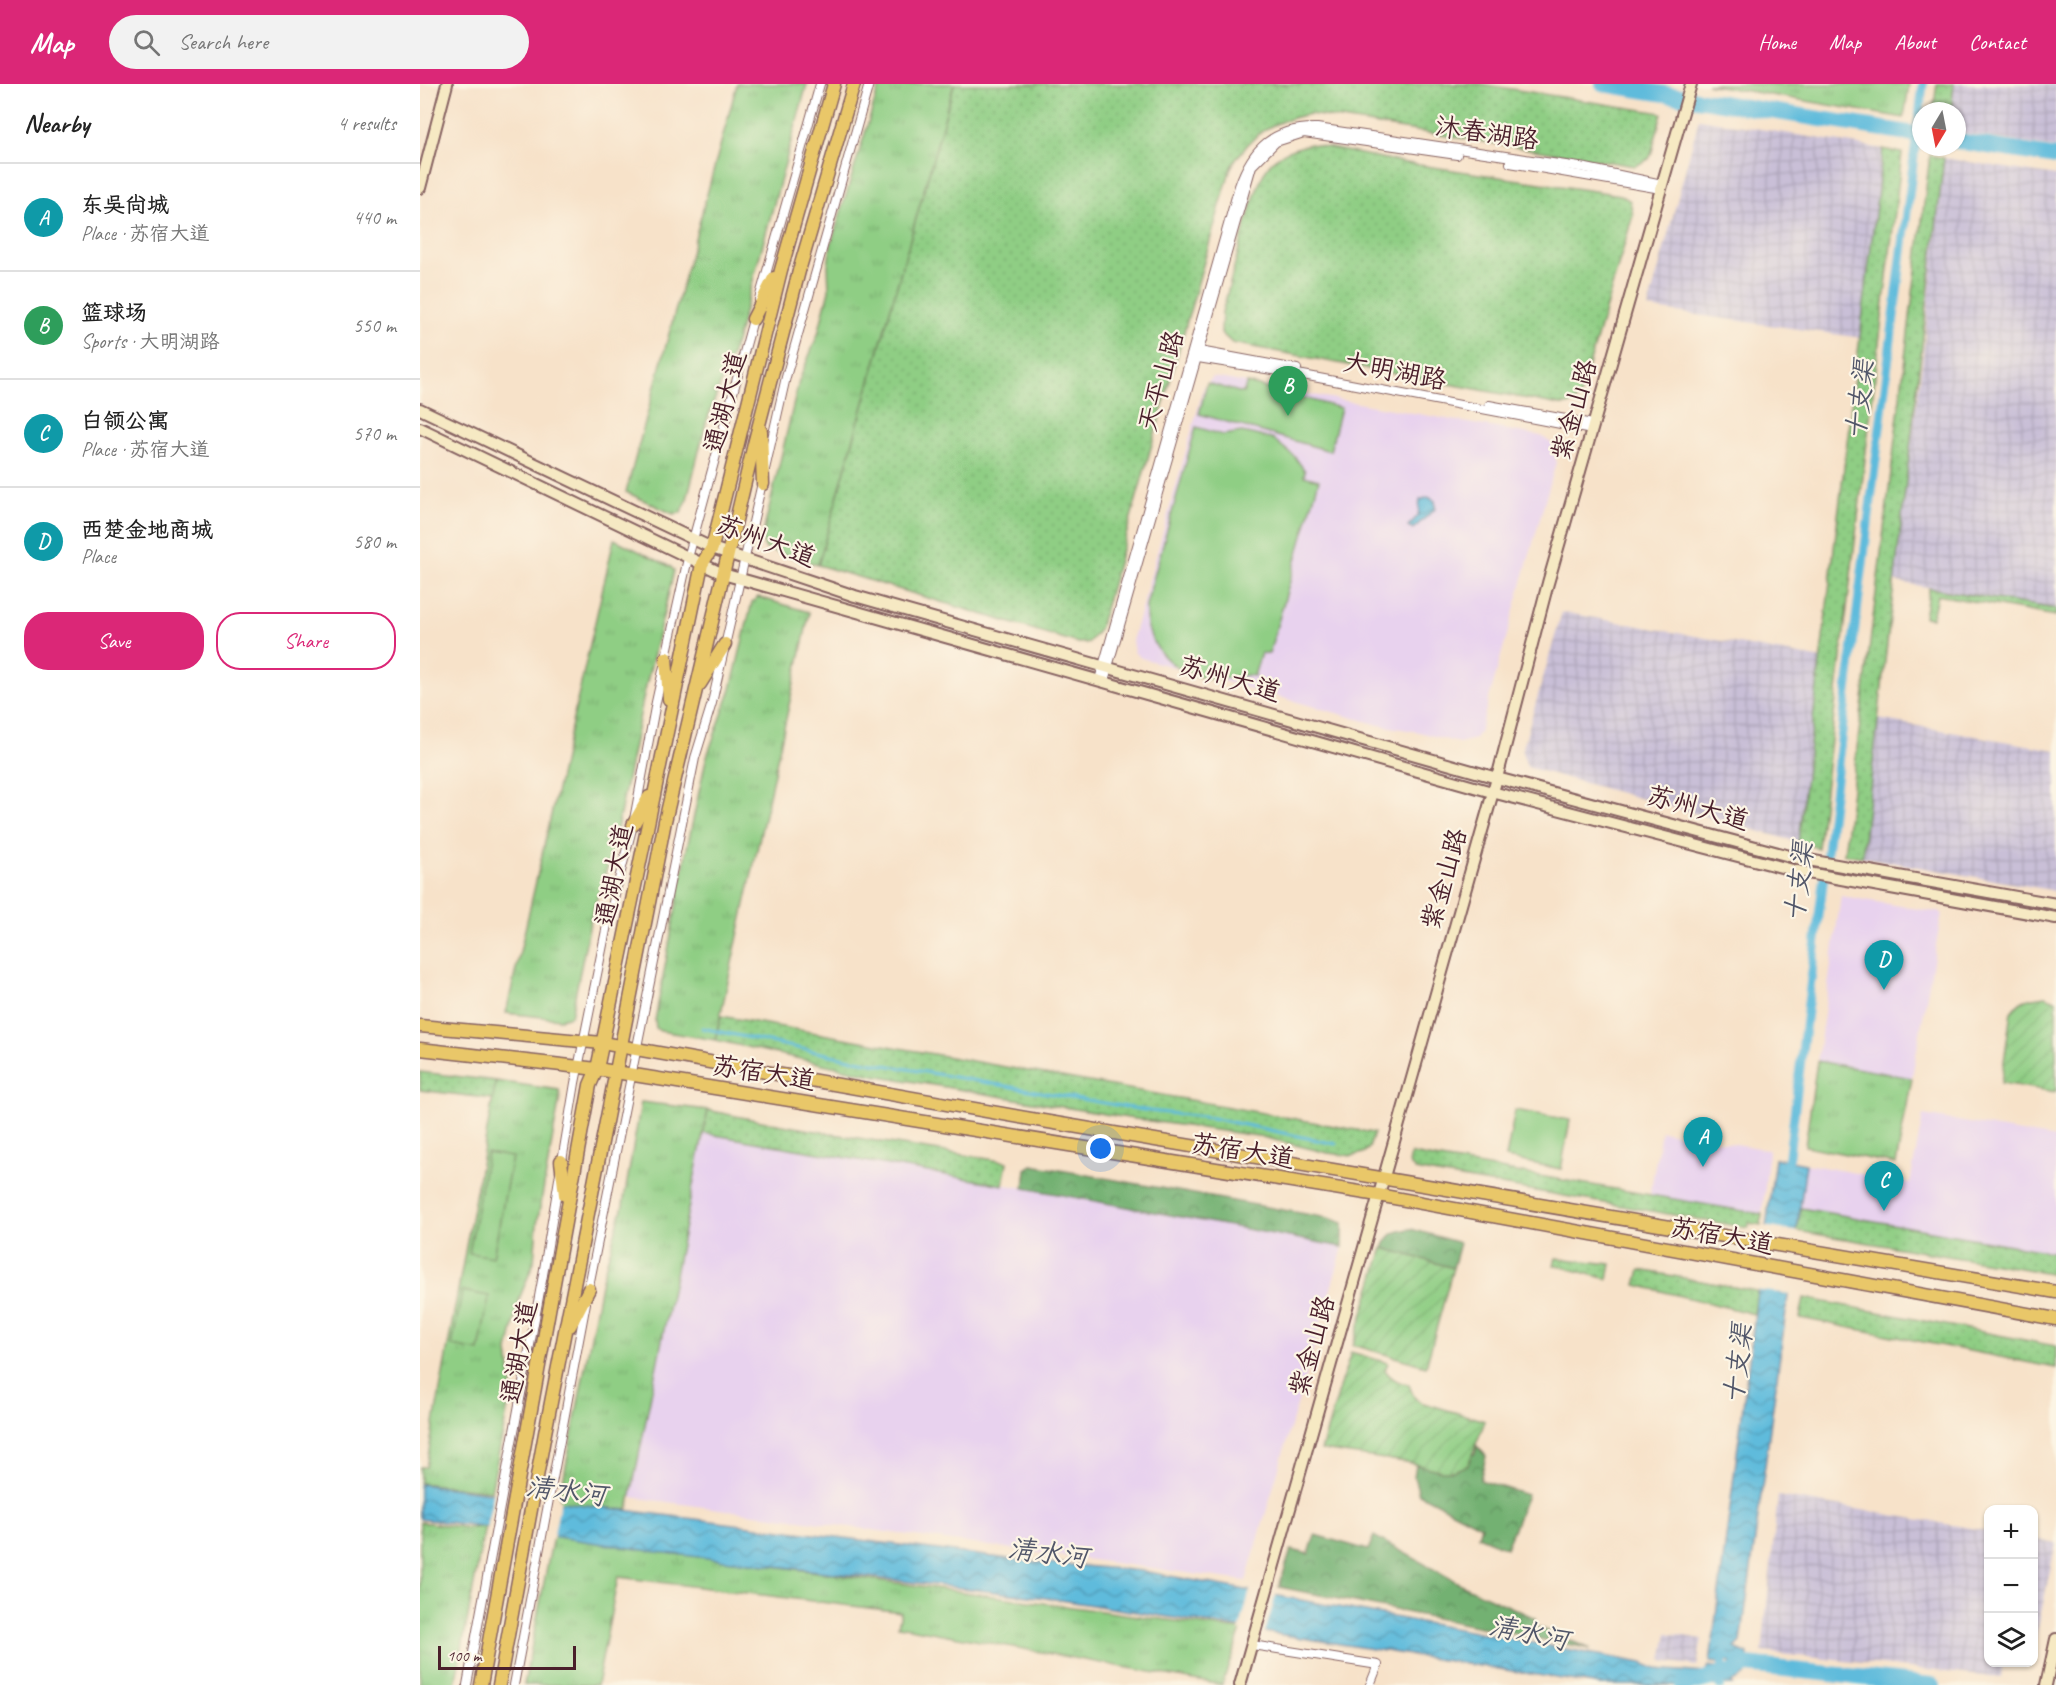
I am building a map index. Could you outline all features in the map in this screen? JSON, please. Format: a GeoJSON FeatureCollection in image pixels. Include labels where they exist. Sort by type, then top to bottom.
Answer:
{"type":"FeatureCollection","features":[{"type":"Feature","properties":{"kind":"main road","name":"通湖大道"},"geometry":{"type":"LineString","coordinates":[[481,1685],[501,1542],[528,1433],[590,1085],[597,1069],[702,564],[712,548],[786,255],[834,84]]}},
{"type":"Feature","properties":{"kind":"main road","name":"通湖大道"},"geometry":{"type":"LineString","coordinates":[[499,1685],[545,1432],[665,820],[761,418],[799,271],[854,84]]}},
{"type":"Feature","properties":{"kind":"main road"},"geometry":{"type":"LineString","coordinates":[[753,320],[786,255]]}},
{"type":"Feature","properties":{"kind":"main road"},"geometry":{"type":"LineString","coordinates":[[761,418],[763,484]]}},
{"type":"Feature","properties":{"kind":"main road"},"geometry":{"type":"LineString","coordinates":[[695,693],[725,644]]}},
{"type":"Feature","properties":{"kind":"main road"},"geometry":{"type":"LineString","coordinates":[[666,658],[670,712]]}},
{"type":"Feature","properties":{"kind":"main road"},"geometry":{"type":"LineString","coordinates":[[633,825],[654,788]]}},
{"type":"Feature","properties":{"kind":"main road","name":"苏宿大道"},"geometry":{"type":"LineString","coordinates":[[420,1026],[585,1040],[1030,1119],[2056,1292]]}},
{"type":"Feature","properties":{"kind":"main road","name":"苏宿大道"},"geometry":{"type":"LineString","coordinates":[[420,1049],[615,1071],[1378,1196],[2056,1319]]}},
{"type":"Feature","properties":{"kind":"main road"},"geometry":{"type":"LineString","coordinates":[[561,1161],[566,1210]]}},
{"type":"Feature","properties":{"kind":"main road"},"geometry":{"type":"LineString","coordinates":[[563,1341],[589,1289]]}},
{"type":"Feature","properties":{"kind":"street"},"geometry":{"type":"LineString","coordinates":[[420,188],[447,84]]}},
{"type":"Feature","properties":{"kind":"street"},"geometry":{"type":"LineString","coordinates":[[467,1685],[501,1542],[514,1431],[561,1161],[607,925],[633,825],[666,658],[693,538],[820,84]]}},
{"type":"Feature","properties":{"kind":"street"},"geometry":{"type":"LineString","coordinates":[[514,1685],[589,1289],[695,758],[712,703],[786,377],[869,84]]}},
{"type":"Feature","properties":{"kind":"street","name":"紫金山路"},"geometry":{"type":"LineString","coordinates":[[1240,1685],[1497,778],[1690,85]]}},
{"type":"Feature","properties":{"kind":"street","name":"沐春湖路"},"geometry":{"type":"LineString","coordinates":[[1304,130],[1662,187]]}},
{"type":"Feature","properties":{"kind":"street","name":"天平山路"},"geometry":{"type":"LineString","coordinates":[[1101,680],[1194,354],[1252,166],[1276,142],[1304,130]]}},
{"type":"Feature","properties":{"kind":"street","name":"大明湖路"},"geometry":{"type":"LineString","coordinates":[[1194,354],[1593,427]]}},
{"type":"Feature","properties":{"kind":"street","name":"苏州大道"},"geometry":{"type":"LineString","coordinates":[[420,409],[712,548],[855,596],[1497,778],[1797,858],[2056,904]]}},
{"type":"Feature","properties":{"kind":"street","name":"苏州大道"},"geometry":{"type":"LineString","coordinates":[[420,428],[723,574],[1492,792],[1797,871],[2056,918]]}},
{"type":"Feature","properties":{"kind":"street"},"geometry":{"type":"LineString","coordinates":[[2046,1685],[2056,1639]]}},
{"type":"Feature","properties":{"kind":"street"},"geometry":{"type":"LineString","coordinates":[[1252,1645],[1378,1665],[1370,1685]]}},
{"type":"Feature","properties":{"kind":"shaded area"},"geometry":{"type":"Polygon","coordinates":[[[1954,84],[2056,84],[2056,148],[1966,133],[1966,102],[1952,102],[1954,84]]]}},
{"type":"Feature","properties":{"kind":"shaded area"},"geometry":{"type":"Polygon","coordinates":[[[1699,119],[1883,149],[1862,338],[1648,308],[1699,119]]]}},
{"type":"Feature","properties":{"kind":"shaded area"},"geometry":{"type":"Polygon","coordinates":[[[1944,158],[2056,176],[2056,609],[1892,581],[1922,364],[1944,158]]]}},
{"type":"Feature","properties":{"kind":"shaded area"},"geometry":{"type":"Polygon","coordinates":[[[1213,377],[1541,436],[1554,445],[1556,462],[1480,730],[1475,739],[1459,743],[1419,732],[1379,725],[1141,658],[1134,652],[1132,641],[1204,387],[1213,377]]]}},
{"type":"Feature","properties":{"kind":"shaded area"},"geometry":{"type":"Polygon","coordinates":[[[1562,612],[1822,659],[1798,842],[1527,767],[1522,751],[1562,612]]]}},
{"type":"Feature","properties":{"kind":"shaded area"},"geometry":{"type":"Polygon","coordinates":[[[1878,719],[2056,750],[2056,891],[1862,857],[1878,719]]]}},
{"type":"Feature","properties":{"kind":"shaded area"},"geometry":{"type":"Polygon","coordinates":[[[1841,896],[1942,913],[1896,1164],[1805,1146],[1841,896]]]}},
{"type":"Feature","properties":{"kind":"shaded area"},"geometry":{"type":"Polygon","coordinates":[[[1923,1115],[2056,1138],[2056,1253],[1801,1208],[1806,1164],[1910,1183],[1923,1115]]]}},
{"type":"Feature","properties":{"kind":"shaded area"},"geometry":{"type":"Polygon","coordinates":[[[1661,1131],[1769,1150],[1762,1214],[1650,1195],[1661,1131]]]}},
{"type":"Feature","properties":{"kind":"shaded area"},"geometry":{"type":"Polygon","coordinates":[[[703,1133],[1024,1188],[1343,1247],[1246,1581],[631,1497],[703,1133]]]}},
{"type":"Feature","properties":{"kind":"shaded area"},"geometry":{"type":"Polygon","coordinates":[[[1778,1496],[1984,1530],[1984,1667],[2002,1667],[2001,1678],[1762,1652],[1778,1496]]]}},
{"type":"Feature","properties":{"kind":"shaded area"},"geometry":{"type":"Polygon","coordinates":[[[2038,1540],[2056,1543],[2038,1627],[2038,1540]]]}},
{"type":"Feature","properties":{"kind":"shaded area"},"geometry":{"type":"Polygon","coordinates":[[[1667,1633],[1702,1639],[1697,1666],[1662,1661],[1667,1633]]]}},
{"type":"Feature","properties":{"kind":"green space"},"geometry":{"type":"Polygon","coordinates":[[[737,84],[807,84],[736,342],[706,423],[686,503],[681,513],[673,514],[626,492],[737,84]]]}},
{"type":"Feature","properties":{"kind":"green space"},"geometry":{"type":"Polygon","coordinates":[[[880,84],[954,84],[818,565],[766,549],[762,541],[799,381],[818,334],[829,290],[828,265],[831,244],[880,84]]]}},
{"type":"Feature","properties":{"kind":"green space"},"geometry":{"type":"Polygon","coordinates":[[[954,84],[1480,84],[1662,113],[1649,159],[1635,166],[1310,114],[1273,125],[1255,137],[1231,167],[1099,630],[1088,643],[1078,643],[818,565],[954,84]]]}},
{"type":"Feature","properties":{"kind":"green space"},"geometry":{"type":"Polygon","coordinates":[[[1707,84],[1909,84],[1904,118],[1707,84]]]}},
{"type":"Feature","properties":{"kind":"green space"},"geometry":{"type":"Polygon","coordinates":[[[1937,84],[1954,84],[1952,102],[1934,102],[1937,84]]]}},
{"type":"Feature","properties":{"kind":"green space"},"geometry":{"type":"Polygon","coordinates":[[[1310,144],[1406,163],[1621,195],[1630,201],[1633,215],[1580,396],[1576,401],[1569,405],[1560,405],[1232,343],[1221,333],[1222,312],[1249,212],[1263,176],[1269,165],[1278,157],[1310,144]]]}},
{"type":"Feature","properties":{"kind":"green space"},"geometry":{"type":"Polygon","coordinates":[[[1883,149],[1902,153],[1818,848],[1798,842],[1883,149]]]}},
{"type":"Feature","properties":{"kind":"green space"},"geometry":{"type":"Polygon","coordinates":[[[1930,156],[1935,156],[1944,158],[1862,857],[1844,854],[1930,156]]]}},
{"type":"Feature","properties":{"kind":"green space"},"geometry":{"type":"Polygon","coordinates":[[[1207,383],[1243,393],[1247,383],[1341,408],[1330,451],[1199,414],[1207,383]]]}},
{"type":"Feature","properties":{"kind":"green space"},"geometry":{"type":"Polygon","coordinates":[[[1196,427],[1223,435],[1242,432],[1273,439],[1295,457],[1305,471],[1304,476],[1319,480],[1269,654],[1261,653],[1254,676],[1218,679],[1189,673],[1165,657],[1156,647],[1150,634],[1146,605],[1196,427]]]}},
{"type":"Feature","properties":{"kind":"green space"},"geometry":{"type":"Polygon","coordinates":[[[614,539],[671,567],[674,571],[645,690],[612,854],[592,913],[571,1016],[560,1019],[506,1013],[614,539]]]}},
{"type":"Feature","properties":{"kind":"green space"},"geometry":{"type":"Polygon","coordinates":[[[1929,588],[2056,609],[2056,616],[1937,595],[1932,618],[1924,617],[1929,588]]]}},
{"type":"Feature","properties":{"kind":"green space"},"geometry":{"type":"Polygon","coordinates":[[[758,597],[809,612],[809,615],[715,1040],[660,1031],[656,1028],[655,1020],[706,759],[731,689],[752,602],[758,597]]]}},
{"type":"Feature","properties":{"kind":"green space"},"geometry":{"type":"Polygon","coordinates":[[[2045,996],[2056,1000],[2056,1092],[2001,1083],[2011,1012],[2022,1002],[2045,996]]]}},
{"type":"Feature","properties":{"kind":"green space"},"geometry":{"type":"Polygon","coordinates":[[[721,1016],[1374,1133],[1369,1148],[1363,1153],[1352,1156],[1328,1153],[1258,1136],[1128,1118],[868,1074],[715,1040],[721,1016]]]}},
{"type":"Feature","properties":{"kind":"green space"},"geometry":{"type":"Polygon","coordinates":[[[1817,1061],[1912,1078],[1896,1164],[1805,1146],[1817,1061]]]}},
{"type":"Feature","properties":{"kind":"green space"},"geometry":{"type":"Polygon","coordinates":[[[420,1072],[496,1081],[493,1099],[420,1090],[420,1072]]]}},
{"type":"Feature","properties":{"kind":"green space"},"geometry":{"type":"Polygon","coordinates":[[[496,1081],[559,1090],[560,1097],[537,1224],[534,1262],[520,1297],[508,1351],[512,1387],[491,1491],[420,1483],[420,1467],[426,1467],[496,1081]]]}},
{"type":"Feature","properties":{"kind":"green space"},"geometry":{"type":"Polygon","coordinates":[[[641,1102],[708,1110],[628,1510],[559,1502],[602,1279],[623,1205],[641,1102]]]}},
{"type":"Feature","properties":{"kind":"green space"},"geometry":{"type":"Polygon","coordinates":[[[708,1110],[820,1132],[1007,1162],[1003,1185],[703,1133],[708,1110]]]}},
{"type":"Feature","properties":{"kind":"green space"},"geometry":{"type":"Polygon","coordinates":[[[1515,1110],[1570,1120],[1561,1169],[1506,1158],[1515,1110]]]}},
{"type":"Feature","properties":{"kind":"green space"},"geometry":{"type":"Polygon","coordinates":[[[487,1153],[512,1157],[493,1257],[469,1253],[487,1153]]]}},
{"type":"Feature","properties":{"kind":"green space"},"geometry":{"type":"Polygon","coordinates":[[[1411,1154],[1762,1214],[1761,1225],[1749,1223],[1748,1228],[1415,1170],[1409,1163],[1411,1154]]]}},
{"type":"Feature","properties":{"kind":"green space"},"geometry":{"type":"Polygon","coordinates":[[[1032,1165],[1328,1218],[1343,1223],[1343,1247],[1024,1188],[1026,1169],[1032,1165]]]}},
{"type":"Feature","properties":{"kind":"green space"},"geometry":{"type":"Polygon","coordinates":[[[1801,1208],[2056,1253],[2056,1274],[1797,1231],[1801,1208]]]}},
{"type":"Feature","properties":{"kind":"green space"},"geometry":{"type":"Polygon","coordinates":[[[1411,1229],[1460,1243],[1453,1268],[1383,1248],[1393,1234],[1411,1229]]]}},
{"type":"Feature","properties":{"kind":"green space"},"geometry":{"type":"Polygon","coordinates":[[[1383,1248],[1453,1268],[1426,1366],[1353,1345],[1383,1248]]]}},
{"type":"Feature","properties":{"kind":"green space"},"geometry":{"type":"Polygon","coordinates":[[[1556,1258],[1611,1264],[1608,1279],[1554,1265],[1556,1258]]]}},
{"type":"Feature","properties":{"kind":"green space"},"geometry":{"type":"Polygon","coordinates":[[[1640,1270],[1757,1291],[1754,1314],[1636,1285],[1640,1270]]]}},
{"type":"Feature","properties":{"kind":"green space"},"geometry":{"type":"Polygon","coordinates":[[[462,1291],[489,1296],[479,1351],[452,1346],[462,1291]]]}},
{"type":"Feature","properties":{"kind":"green space"},"geometry":{"type":"Polygon","coordinates":[[[1804,1298],[2056,1346],[2056,1368],[1800,1318],[1804,1298]]]}},
{"type":"Feature","properties":{"kind":"green space"},"geometry":{"type":"Polygon","coordinates":[[[1351,1352],[1388,1363],[1385,1370],[1396,1380],[1409,1385],[1414,1397],[1420,1402],[1485,1421],[1468,1465],[1453,1471],[1442,1471],[1406,1462],[1321,1450],[1351,1352]]]}},
{"type":"Feature","properties":{"kind":"green space"},"geometry":{"type":"Polygon","coordinates":[[[1477,1446],[1486,1456],[1480,1480],[1527,1495],[1506,1548],[1478,1536],[1481,1526],[1419,1494],[1414,1477],[1416,1464],[1442,1471],[1453,1471],[1475,1453],[1477,1446]]]}},
{"type":"Feature","properties":{"kind":"green space"},"geometry":{"type":"Polygon","coordinates":[[[420,1522],[470,1528],[485,1526],[455,1685],[420,1685],[420,1522]]]}},
{"type":"Feature","properties":{"kind":"green space"},"geometry":{"type":"Polygon","coordinates":[[[1315,1535],[1368,1550],[1374,1536],[1464,1586],[1535,1618],[1532,1625],[1591,1649],[1279,1587],[1291,1550],[1309,1554],[1315,1535]]]}},
{"type":"Feature","properties":{"kind":"green space"},"geometry":{"type":"Polygon","coordinates":[[[553,1536],[1241,1630],[1222,1685],[898,1626],[901,1612],[618,1577],[597,1685],[524,1685],[553,1536]]]}},
{"type":"Feature","properties":{"kind":"water"},"geometry":{"type":"Polygon","coordinates":[[[1428,497],[1435,501],[1435,509],[1413,529],[1408,526],[1418,516],[1420,500],[1428,497]]]}},
{"type":"Feature","properties":{"kind":"water"},"geometry":{"type":"Polygon","coordinates":[[[1775,1158],[1806,1164],[1741,1642],[1735,1648],[1748,1654],[1745,1675],[1732,1682],[1733,1685],[1601,1685],[1054,1599],[657,1552],[420,1519],[420,1484],[1025,1561],[1143,1571],[1642,1663],[1656,1669],[1705,1673],[1709,1666],[1724,1668],[1724,1672],[1734,1666],[1726,1660],[1725,1664],[1710,1662],[1775,1158]]]}},
{"type":"Feature","properties":{"kind":"pier"},"geometry":{"type":"Polygon","coordinates":[[[1763,1226],[1800,1232],[1790,1294],[1754,1290],[1763,1226]]]}},
{"type":"Feature","properties":{"kind":"pier"},"geometry":{"type":"Polygon","coordinates":[[[494,1490],[561,1499],[553,1539],[486,1529],[494,1490]]]}},
{"type":"Feature","properties":{"kind":"pier"},"geometry":{"type":"Polygon","coordinates":[[[1251,1587],[1277,1592],[1264,1635],[1239,1631],[1251,1587]]]}},
{"type":"Feature","properties":{"kind":"waterway"},"geometry":{"type":"LineString","coordinates":[[1603,84],[1912,134]]}},
{"type":"Feature","properties":{"kind":"waterway","name":"十支渠"},"geometry":{"type":"LineString","coordinates":[[1787,1171],[1923,84]]}},
{"type":"Feature","properties":{"kind":"waterway"},"geometry":{"type":"LineString","coordinates":[[1966,142],[2056,157]]}},
{"type":"Feature","properties":{"kind":"waterway"},"geometry":{"type":"LineString","coordinates":[[702,1028],[850,1059],[1150,1111],[1212,1118],[1336,1144]]}},
{"type":"Feature","properties":{"kind":"waterway","name":"十支渠"},"geometry":{"type":"LineString","coordinates":[[1720,1685],[1724,1652]]}},
{"type":"Feature","properties":{"kind":"waterway","name":"清水河"},"geometry":{"type":"LineString","coordinates":[[1683,1685],[1730,1673],[1747,1665],[1932,1685]]}},
{"type":"Feature","properties":{"kind":"place","name":"篮球场"},"geometry":{"type":"Point","coordinates":[1288,416]}},
{"type":"Feature","properties":{"kind":"place","name":"西楚金地商城"},"geometry":{"type":"Point","coordinates":[1884,990]}},
{"type":"Feature","properties":{"kind":"place","name":"东吴尚城"},"geometry":{"type":"Point","coordinates":[1703,1167]}},
{"type":"Feature","properties":{"kind":"place","name":"白领公寓"},"geometry":{"type":"Point","coordinates":[1884,1211]}}]}
